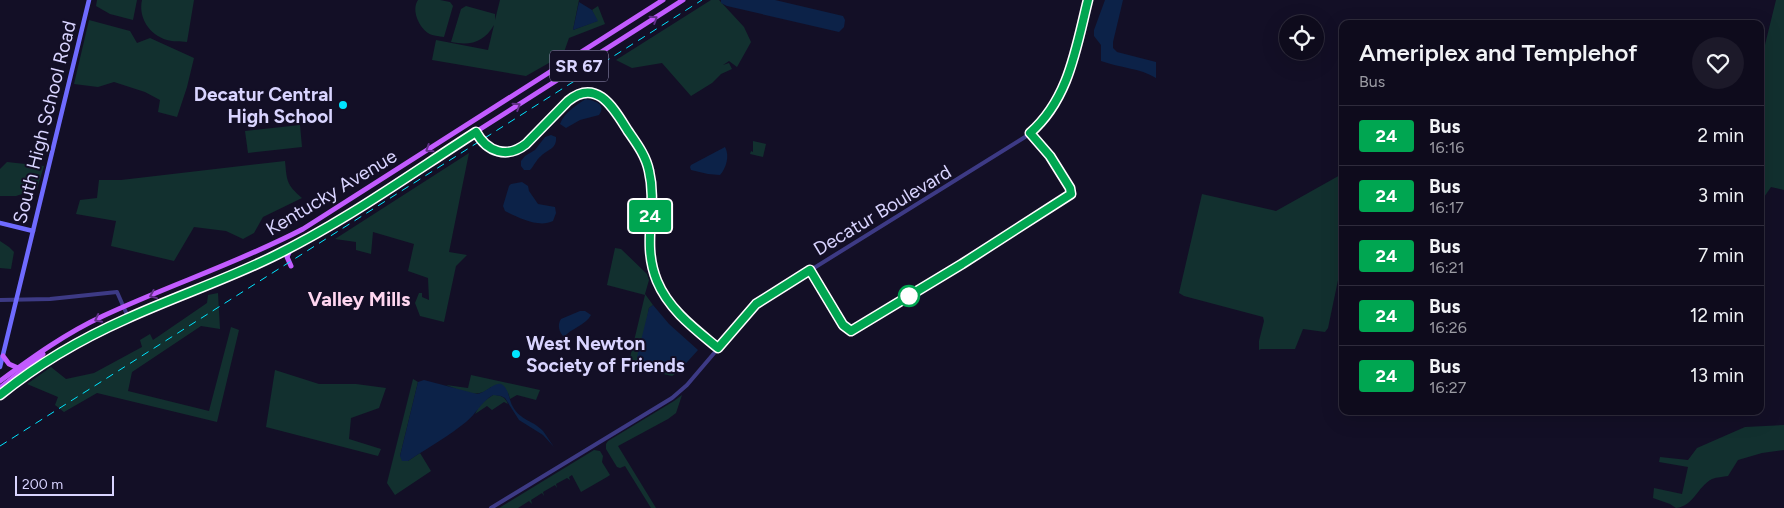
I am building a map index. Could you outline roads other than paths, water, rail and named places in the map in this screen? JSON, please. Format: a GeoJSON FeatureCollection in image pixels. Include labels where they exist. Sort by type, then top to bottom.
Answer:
{"type":"FeatureCollection","features":[{"type":"Feature","properties":{"kind":"main road","name":"South High School Road"},"geometry":{"type":"LineString","coordinates":[[0,368],[89,0]]}},
{"type":"Feature","properties":{"kind":"main road","name":"Kentucky Avenue"},"geometry":{"type":"LineString","coordinates":[[0,381],[54,343],[97,319],[247,256],[303,229],[663,0]]}},
{"type":"Feature","properties":{"kind":"main road","name":"Kentucky Avenue"},"geometry":{"type":"LineString","coordinates":[[0,395],[53,357],[84,339],[128,317],[291,248],[335,222],[683,0]]}},
{"type":"Feature","properties":{"kind":"main road"},"geometry":{"type":"LineString","coordinates":[[0,223],[33,231]]}},
{"type":"Feature","properties":{"kind":"main road"},"geometry":{"type":"LineString","coordinates":[[291,248],[287,257],[291,266]]}},
{"type":"Feature","properties":{"kind":"main road"},"geometry":{"type":"LineString","coordinates":[[0,388],[51,349],[54,343]]}},
{"type":"Feature","properties":{"kind":"main road"},"geometry":{"type":"LineString","coordinates":[[3,356],[9,364],[18,368]]}},
{"type":"Feature","properties":{"kind":"street","name":"Decatur Boulevard"},"geometry":{"type":"LineString","coordinates":[[491,508],[672,398],[688,383],[750,311],[766,297],[1025,137],[1049,112],[1064,86],[1088,0]]}},
{"type":"Feature","properties":{"kind":"street"},"geometry":{"type":"LineString","coordinates":[[0,300],[59,298],[117,292],[128,317]]}},
{"type":"Feature","properties":{"kind":"water"},"geometry":{"type":"Polygon","coordinates":[[[721,0],[775,0],[843,16],[845,20],[844,27],[839,32],[727,6],[721,3],[721,0]]]}},
{"type":"Feature","properties":{"kind":"water"},"geometry":{"type":"Polygon","coordinates":[[[1105,0],[1123,0],[1113,48],[1117,52],[1156,62],[1156,78],[1143,72],[1101,61],[1101,45],[1094,36],[1094,30],[1105,0]]]}},
{"type":"Feature","properties":{"kind":"water"},"geometry":{"type":"Polygon","coordinates":[[[579,2],[592,10],[598,21],[573,30],[579,2]]]}},
{"type":"Feature","properties":{"kind":"water"},"geometry":{"type":"Polygon","coordinates":[[[586,99],[596,102],[601,106],[599,115],[580,120],[566,128],[560,124],[567,113],[586,99]]]}},
{"type":"Feature","properties":{"kind":"water"},"geometry":{"type":"Polygon","coordinates":[[[551,135],[556,137],[554,146],[539,158],[530,170],[524,170],[521,166],[521,161],[535,150],[545,137],[551,135]]]}},
{"type":"Feature","properties":{"kind":"water"},"geometry":{"type":"Polygon","coordinates":[[[725,147],[727,162],[720,175],[691,170],[691,165],[725,147]]]}},
{"type":"Feature","properties":{"kind":"water"},"geometry":{"type":"Polygon","coordinates":[[[522,182],[528,186],[529,191],[538,204],[555,207],[556,213],[553,221],[535,223],[505,211],[503,206],[509,186],[522,182]]]}},
{"type":"Feature","properties":{"kind":"water"},"geometry":{"type":"Polygon","coordinates":[[[653,305],[669,324],[698,350],[679,371],[639,361],[637,357],[649,308],[653,305]]]}},
{"type":"Feature","properties":{"kind":"water"},"geometry":{"type":"Polygon","coordinates":[[[580,311],[585,311],[591,315],[586,322],[564,337],[559,328],[561,319],[580,311]]]}},
{"type":"Feature","properties":{"kind":"water"},"geometry":{"type":"Polygon","coordinates":[[[424,380],[477,394],[501,384],[506,388],[516,411],[539,428],[554,447],[543,435],[519,420],[505,398],[493,395],[485,401],[470,419],[453,432],[408,461],[402,461],[400,456],[418,382],[424,380]]]}},
{"type":"Feature","properties":{"kind":"railway"},"geometry":{"type":"LineString","coordinates":[[0,446],[702,0]]}},
{"type":"Feature","properties":{"kind":"place","name":"Decatur Central High School"},"geometry":{"type":"Point","coordinates":[343,105]}},
{"type":"Feature","properties":{"kind":"place","name":"West Newton Society of Friends"},"geometry":{"type":"Point","coordinates":[516,354]}},
{"type":"Feature","properties":{"kind":"district","name":"Valley Mills"},"geometry":{"type":"Point","coordinates":[359,299]}}]}
